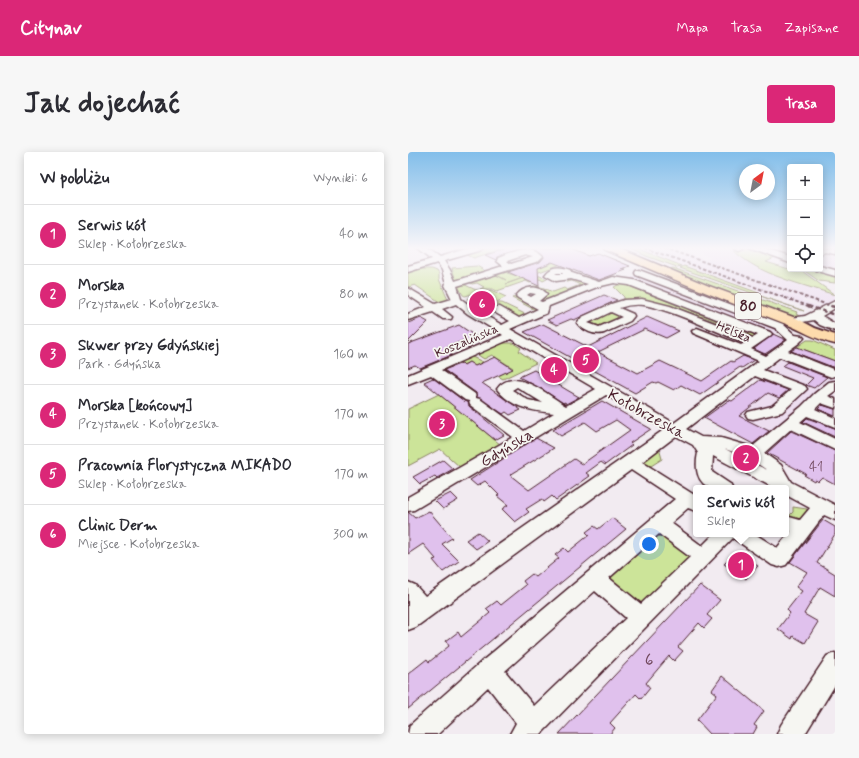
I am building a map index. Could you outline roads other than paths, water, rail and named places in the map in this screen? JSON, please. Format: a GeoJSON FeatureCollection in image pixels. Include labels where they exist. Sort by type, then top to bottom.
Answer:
{"type":"FeatureCollection","features":[{"type":"Feature","properties":{"kind":"main road","name":"80"},"geometry":{"type":"LineString","coordinates":[[671,275],[705,290],[792,321],[835,329]]}},
{"type":"Feature","properties":{"kind":"main road","name":"80"},"geometry":{"type":"LineString","coordinates":[[792,321],[810,331],[835,340]]}},
{"type":"Feature","properties":{"kind":"street","name":"Kołobrzeska"},"geometry":{"type":"LineString","coordinates":[[447,275],[450,286],[457,300],[472,312],[604,390],[674,429],[782,485]]}},
{"type":"Feature","properties":{"kind":"street"},"geometry":{"type":"LineString","coordinates":[[450,286],[484,275]]}},
{"type":"Feature","properties":{"kind":"street"},"geometry":{"type":"LineString","coordinates":[[569,275],[598,279],[601,284],[613,280],[631,282],[766,334],[742,350]]}},
{"type":"Feature","properties":{"kind":"street"},"geometry":{"type":"LineString","coordinates":[[408,591],[416,615],[631,462],[796,339],[779,326],[645,275]]}},
{"type":"Feature","properties":{"kind":"street"},"geometry":{"type":"LineString","coordinates":[[531,301],[541,306],[598,279]]}},
{"type":"Feature","properties":{"kind":"street"},"geometry":{"type":"LineString","coordinates":[[464,282],[477,289]]}},
{"type":"Feature","properties":{"kind":"street"},"geometry":{"type":"LineString","coordinates":[[408,291],[447,317]]}},
{"type":"Feature","properties":{"kind":"street"},"geometry":{"type":"LineString","coordinates":[[408,318],[457,300]]}},
{"type":"Feature","properties":{"kind":"street"},"geometry":{"type":"LineString","coordinates":[[611,308],[630,302],[651,303],[753,342]]}},
{"type":"Feature","properties":{"kind":"street"},"geometry":{"type":"LineString","coordinates":[[792,321],[808,319],[816,316],[835,304]]}},
{"type":"Feature","properties":{"kind":"street","name":"Koszalińska"},"geometry":{"type":"LineString","coordinates":[[408,380],[432,370],[507,332],[519,322],[543,311],[544,307],[541,306]]}},
{"type":"Feature","properties":{"kind":"street"},"geometry":{"type":"LineString","coordinates":[[472,312],[483,308]]}},
{"type":"Feature","properties":{"kind":"street"},"geometry":{"type":"LineString","coordinates":[[496,309],[519,322]]}},
{"type":"Feature","properties":{"kind":"street"},"geometry":{"type":"LineString","coordinates":[[816,316],[824,323],[835,329]]}},
{"type":"Feature","properties":{"kind":"street","name":"Helska"},"geometry":{"type":"LineString","coordinates":[[690,328],[768,361]]}},
{"type":"Feature","properties":{"kind":"street"},"geometry":{"type":"LineString","coordinates":[[753,455],[806,410],[834,382],[779,352]]}},
{"type":"Feature","properties":{"kind":"street"},"geometry":{"type":"LineString","coordinates":[[432,370],[523,437]]}},
{"type":"Feature","properties":{"kind":"street"},"geometry":{"type":"LineString","coordinates":[[752,415],[777,409],[800,389],[754,371]]}},
{"type":"Feature","properties":{"kind":"street","name":"Gdyńska"},"geometry":{"type":"LineString","coordinates":[[408,505],[564,411],[604,390]]}},
{"type":"Feature","properties":{"kind":"street"},"geometry":{"type":"LineString","coordinates":[[819,397],[835,404]]}},
{"type":"Feature","properties":{"kind":"street"},"geometry":{"type":"LineString","coordinates":[[806,410],[835,423]]}},
{"type":"Feature","properties":{"kind":"street"},"geometry":{"type":"LineString","coordinates":[[790,423],[835,445]]}},
{"type":"Feature","properties":{"kind":"street"},"geometry":{"type":"LineString","coordinates":[[698,441],[732,445],[753,455],[771,466],[778,474],[784,485]]}},
{"type":"Feature","properties":{"kind":"street"},"geometry":{"type":"LineString","coordinates":[[698,441],[706,453],[702,466],[703,471],[710,479],[719,485]]}},
{"type":"Feature","properties":{"kind":"street"},"geometry":{"type":"LineString","coordinates":[[419,734],[489,670],[659,524],[692,502],[631,462]]}},
{"type":"Feature","properties":{"kind":"street","name":"Kołobrzeska"},"geometry":{"type":"LineString","coordinates":[[789,489],[828,509]]}},
{"type":"Feature","properties":{"kind":"street"},"geometry":{"type":"LineString","coordinates":[[744,537],[779,560],[795,526],[828,509]]}},
{"type":"Feature","properties":{"kind":"street"},"geometry":{"type":"LineString","coordinates":[[659,524],[703,557]]}},
{"type":"Feature","properties":{"kind":"street"},"geometry":{"type":"LineString","coordinates":[[489,670],[528,729],[723,537]]}},
{"type":"Feature","properties":{"kind":"street"},"geometry":{"type":"LineString","coordinates":[[596,578],[641,618]]}},
{"type":"Feature","properties":{"kind":"street"},"geometry":{"type":"LineString","coordinates":[[790,734],[833,673]]}},
{"type":"Feature","properties":{"kind":"railway"},"geometry":{"type":"LineString","coordinates":[[721,275],[811,307]]}},
{"type":"Feature","properties":{"kind":"railway"},"geometry":{"type":"LineString","coordinates":[[742,275],[831,306]]}},
{"type":"Feature","properties":{"kind":"railway"},"geometry":{"type":"LineString","coordinates":[[811,307],[835,315]]}},
{"type":"Feature","properties":{"kind":"place","name":"Clinic Derm"},"geometry":{"type":"Point","coordinates":[482,304]}},
{"type":"Feature","properties":{"kind":"place","name":"Pracownia Florystyczna MIKADO"},"geometry":{"type":"Point","coordinates":[586,360]}},
{"type":"Feature","properties":{"kind":"place","name":"Morska [końcowy]"},"geometry":{"type":"Point","coordinates":[554,370]}},
{"type":"Feature","properties":{"kind":"place","name":"Skwer przy Gdyńskiej"},"geometry":{"type":"Point","coordinates":[442,424]}},
{"type":"Feature","properties":{"kind":"place","name":"Morska"},"geometry":{"type":"Point","coordinates":[746,458]}},
{"type":"Feature","properties":{"kind":"place","name":"Serwis kół"},"geometry":{"type":"Point","coordinates":[741,565]}}]}
